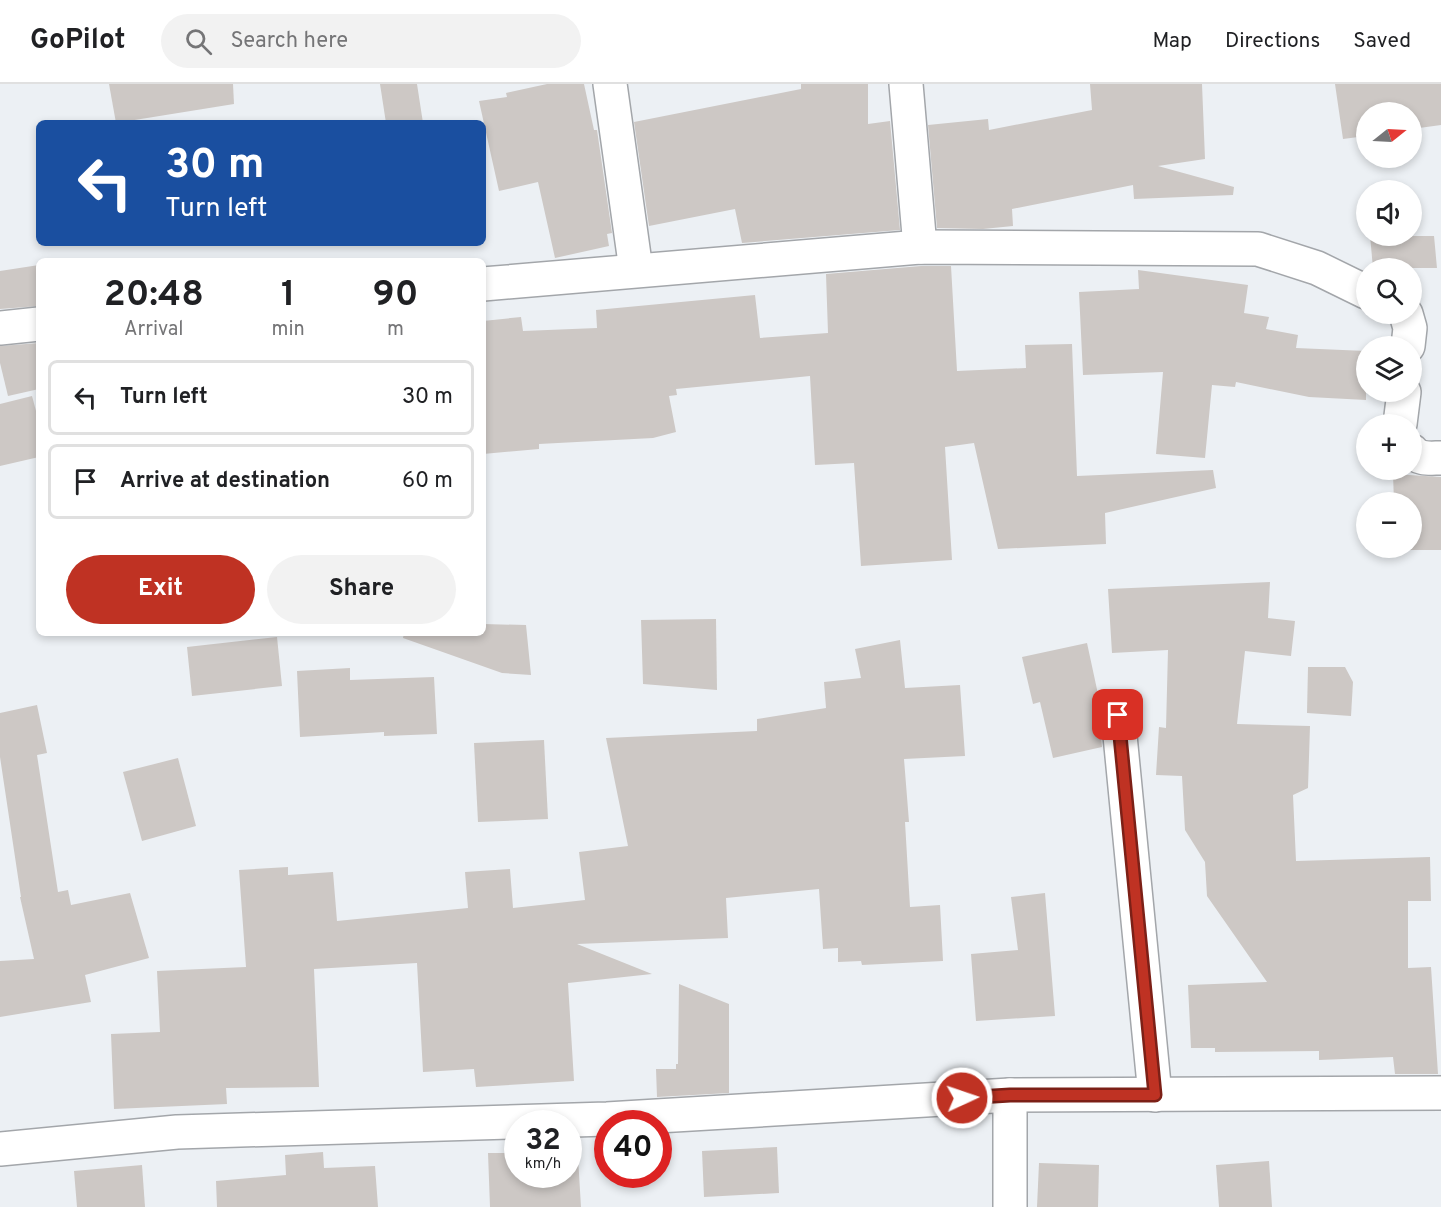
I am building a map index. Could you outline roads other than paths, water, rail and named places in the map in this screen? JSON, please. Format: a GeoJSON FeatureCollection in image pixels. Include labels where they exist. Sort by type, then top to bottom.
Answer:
{"type":"FeatureCollection","features":[{"type":"Feature","properties":{"kind":"street"},"geometry":{"type":"LineString","coordinates":[[610,84],[636,270]]}},
{"type":"Feature","properties":{"kind":"street"},"geometry":{"type":"LineString","coordinates":[[906,84],[920,247]]}},
{"type":"Feature","properties":{"kind":"street"},"geometry":{"type":"LineString","coordinates":[[486,284],[920,247],[1258,249],[1317,268],[1356,287]]}},
{"type":"Feature","properties":{"kind":"street"},"geometry":{"type":"LineString","coordinates":[[0,328],[36,324]]}},
{"type":"Feature","properties":{"kind":"street"},"geometry":{"type":"LineString","coordinates":[[1422,457],[1441,458]]}},
{"type":"Feature","properties":{"kind":"street"},"geometry":{"type":"LineString","coordinates":[[1118,715],[1155,1095]]}},
{"type":"Feature","properties":{"kind":"street"},"geometry":{"type":"LineString","coordinates":[[0,1149],[177,1132],[607,1119],[1010,1095],[1441,1093]]}},
{"type":"Feature","properties":{"kind":"street"},"geometry":{"type":"LineString","coordinates":[[1010,1095],[1010,1207]]}}]}
